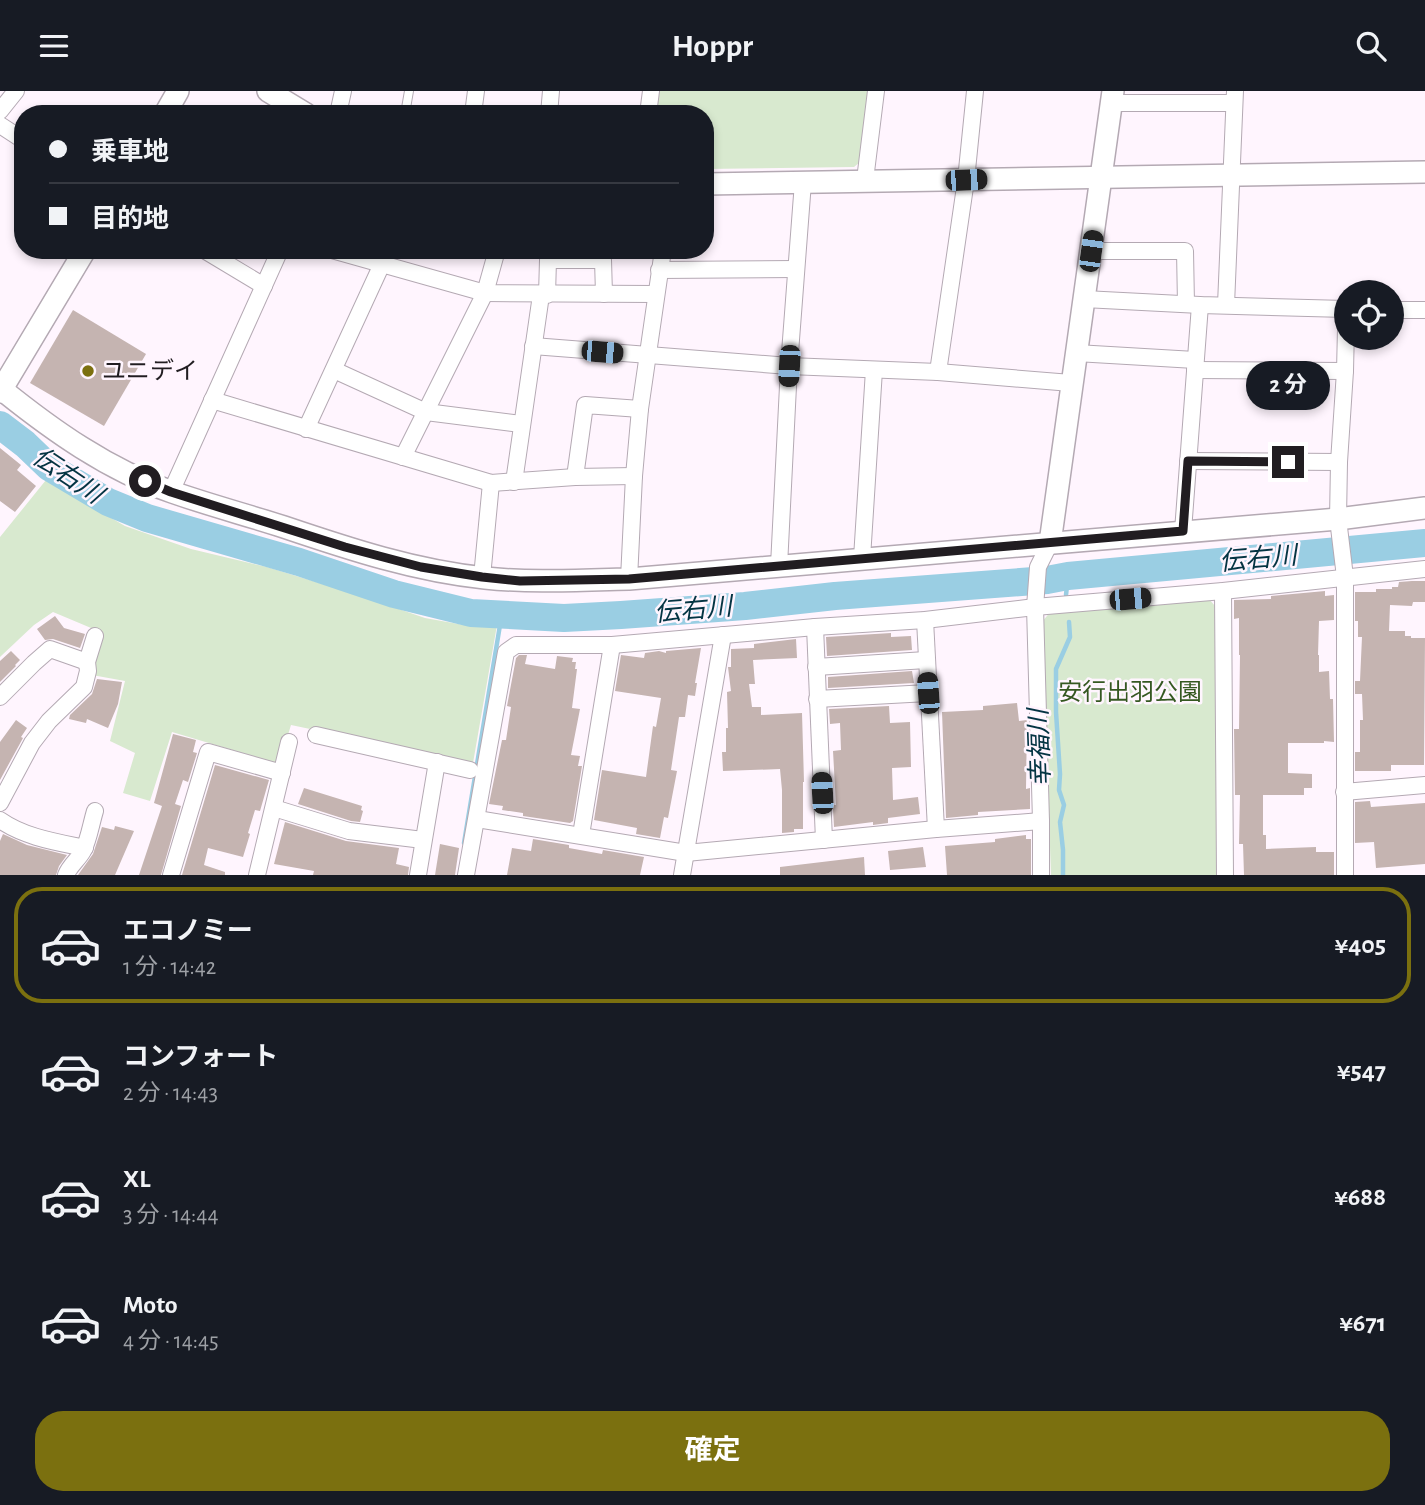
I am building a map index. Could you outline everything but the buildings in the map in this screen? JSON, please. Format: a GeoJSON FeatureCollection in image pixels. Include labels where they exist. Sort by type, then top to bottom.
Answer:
{"type":"FeatureCollection","features":[{"type":"Feature","properties":{"kind":"street"},"geometry":{"type":"LineString","coordinates":[[0,111],[16,91]]}},
{"type":"Feature","properties":{"kind":"street"},"geometry":{"type":"LineString","coordinates":[[268,91],[291,105]]}},
{"type":"Feature","properties":{"kind":"street"},"geometry":{"type":"LineString","coordinates":[[865,180],[876,91]]}},
{"type":"Feature","properties":{"kind":"street"},"geometry":{"type":"LineString","coordinates":[[939,372],[966,180],[975,91]]}},
{"type":"Feature","properties":{"kind":"street"},"geometry":{"type":"LineString","coordinates":[[1041,875],[1035,606],[1038,567],[1050,544],[1113,97],[1234,97],[1226,306]]}},
{"type":"Feature","properties":{"kind":"street"},"geometry":{"type":"LineString","coordinates":[[714,184],[1425,172]]}},
{"type":"Feature","properties":{"kind":"street"},"geometry":{"type":"LineString","coordinates":[[779,566],[789,366],[803,182]]}},
{"type":"Feature","properties":{"kind":"street"},"geometry":{"type":"LineString","coordinates":[[1091,251],[1185,251],[1193,304],[1195,365],[1183,531]]}},
{"type":"Feature","properties":{"kind":"street"},"geometry":{"type":"LineString","coordinates":[[80,259],[1,389],[77,445],[120,470],[171,492],[345,547],[421,567],[520,581],[629,579],[1339,519],[1425,508]]}},
{"type":"Feature","properties":{"kind":"street"},"geometry":{"type":"LineString","coordinates":[[219,259],[264,286]]}},
{"type":"Feature","properties":{"kind":"street"},"geometry":{"type":"LineString","coordinates":[[171,492],[276,259]]}},
{"type":"Feature","properties":{"kind":"street"},"geometry":{"type":"LineString","coordinates":[[364,259],[485,293],[655,294]]}},
{"type":"Feature","properties":{"kind":"street"},"geometry":{"type":"LineString","coordinates":[[403,457],[485,293],[494,259]]}},
{"type":"Feature","properties":{"kind":"street"},"geometry":{"type":"LineString","coordinates":[[629,579],[639,408],[661,259]]}},
{"type":"Feature","properties":{"kind":"street"},"geometry":{"type":"LineString","coordinates":[[514,482],[548,260],[603,260],[604,294]]}},
{"type":"Feature","properties":{"kind":"street"},"geometry":{"type":"LineString","coordinates":[[306,429],[382,264]]}},
{"type":"Feature","properties":{"kind":"street"},"geometry":{"type":"LineString","coordinates":[[659,270],[796,269]]}},
{"type":"Feature","properties":{"kind":"street"},"geometry":{"type":"LineString","coordinates":[[1084,299],[1334,309]]}},
{"type":"Feature","properties":{"kind":"street"},"geometry":{"type":"LineString","coordinates":[[1404,310],[1425,310]]}},
{"type":"Feature","properties":{"kind":"street"},"geometry":{"type":"LineString","coordinates":[[533,346],[789,366],[939,372],[1071,383]]}},
{"type":"Feature","properties":{"kind":"street"},"geometry":{"type":"LineString","coordinates":[[1345,350],[1339,462],[1339,519],[1345,576],[1345,875]]}},
{"type":"Feature","properties":{"kind":"street"},"geometry":{"type":"LineString","coordinates":[[1076,353],[1195,365],[1345,371]]}},
{"type":"Feature","properties":{"kind":"street"},"geometry":{"type":"LineString","coordinates":[[334,370],[426,412],[521,424]]}},
{"type":"Feature","properties":{"kind":"street"},"geometry":{"type":"LineString","coordinates":[[862,558],[874,370]]}},
{"type":"Feature","properties":{"kind":"street"},"geometry":{"type":"LineString","coordinates":[[212,400],[491,483],[634,476]]}},
{"type":"Feature","properties":{"kind":"street"},"geometry":{"type":"LineString","coordinates":[[575,477],[585,405],[639,408]]}},
{"type":"Feature","properties":{"kind":"street"},"geometry":{"type":"LineString","coordinates":[[1188,461],[1339,462]]}},
{"type":"Feature","properties":{"kind":"street"},"geometry":{"type":"LineString","coordinates":[[482,577],[491,483]]}},
{"type":"Feature","properties":{"kind":"street"},"geometry":{"type":"LineString","coordinates":[[466,875],[506,652],[516,645],[612,645],[925,620],[1035,606],[1223,591],[1425,569]]}},
{"type":"Feature","properties":{"kind":"street"},"geometry":{"type":"LineString","coordinates":[[1223,591],[1225,875]]}},
{"type":"Feature","properties":{"kind":"street"},"geometry":{"type":"LineString","coordinates":[[925,620],[936,829]]}},
{"type":"Feature","properties":{"kind":"street"},"geometry":{"type":"LineString","coordinates":[[816,627],[824,840]]}},
{"type":"Feature","properties":{"kind":"street"},"geometry":{"type":"LineString","coordinates":[[682,875],[723,635]]}},
{"type":"Feature","properties":{"kind":"street"},"geometry":{"type":"LineString","coordinates":[[1,796],[32,743],[49,721],[84,687],[94,636]]}},
{"type":"Feature","properties":{"kind":"street"},"geometry":{"type":"LineString","coordinates":[[581,835],[612,645]]}},
{"type":"Feature","properties":{"kind":"street"},"geometry":{"type":"LineString","coordinates":[[0,697],[50,649],[87,662]]}},
{"type":"Feature","properties":{"kind":"street"},"geometry":{"type":"LineString","coordinates":[[816,667],[926,660]]}},
{"type":"Feature","properties":{"kind":"street"},"geometry":{"type":"LineString","coordinates":[[817,699],[928,693]]}},
{"type":"Feature","properties":{"kind":"street"},"geometry":{"type":"LineString","coordinates":[[316,735],[470,770]]}},
{"type":"Feature","properties":{"kind":"street"},"geometry":{"type":"LineString","coordinates":[[257,875],[289,742]]}},
{"type":"Feature","properties":{"kind":"street"},"geometry":{"type":"LineString","coordinates":[[171,875],[208,752],[282,773]]}},
{"type":"Feature","properties":{"kind":"street"},"geometry":{"type":"LineString","coordinates":[[418,875],[436,762]]}},
{"type":"Feature","properties":{"kind":"street"},"geometry":{"type":"LineString","coordinates":[[1344,792],[1425,785]]}},
{"type":"Feature","properties":{"kind":"street"},"geometry":{"type":"LineString","coordinates":[[274,808],[349,831],[423,840]]}},
{"type":"Feature","properties":{"kind":"street"},"geometry":{"type":"LineString","coordinates":[[66,875],[85,848],[95,811]]}},
{"type":"Feature","properties":{"kind":"street"},"geometry":{"type":"LineString","coordinates":[[477,819],[686,853],[1041,821]]}},
{"type":"Feature","properties":{"kind":"street"},"geometry":{"type":"LineString","coordinates":[[0,820],[38,838],[85,848]]}},
{"type":"Feature","properties":{"kind":"green space"},"geometry":{"type":"Polygon","coordinates":[[[658,91],[868,91],[860,162],[854,167],[714,169],[714,105],[657,105],[658,91]]]}},
{"type":"Feature","properties":{"kind":"green space"},"geometry":{"type":"Polygon","coordinates":[[[46,480],[125,526],[191,549],[267,567],[425,618],[464,625],[497,625],[473,763],[291,725],[279,764],[172,732],[150,801],[123,793],[135,753],[110,741],[125,681],[92,675],[103,633],[53,612],[34,625],[0,657],[0,537],[46,480]]]}},
{"type":"Feature","properties":{"kind":"green space","name":"安行出羽公園"},"geometry":{"type":"Polygon","coordinates":[[[1208,598],[1216,607],[1216,875],[1051,875],[1042,622],[1051,611],[1208,598]]]}},
{"type":"Feature","properties":{"kind":"waterway","name":"伝右川"},"geometry":{"type":"LineString","coordinates":[[0,425],[49,467],[108,502],[147,518],[299,562],[394,594],[471,613],[564,618],[745,606],[1425,543]]}},
{"type":"Feature","properties":{"kind":"waterway","name":"幸福川"},"geometry":{"type":"LineString","coordinates":[[1066,595],[1068,576]]}},
{"type":"Feature","properties":{"kind":"waterway"},"geometry":{"type":"LineString","coordinates":[[464,843],[502,613]]}},
{"type":"Feature","properties":{"kind":"waterway","name":"幸福川"},"geometry":{"type":"LineString","coordinates":[[1063,875],[1060,822],[1064,805],[1059,790],[1056,669],[1070,637],[1069,622]]}},
{"type":"Feature","properties":{"kind":"place","name":"ユニデイ"},"geometry":{"type":"Point","coordinates":[88,371]}},
{"type":"Feature","properties":{"kind":"route"},"geometry":{"type":"LineString","coordinates":[[145,481],[171,492],[345,547],[421,567],[520,581],[629,579],[1183,531],[1188,461],[1288,462]]}}]}
